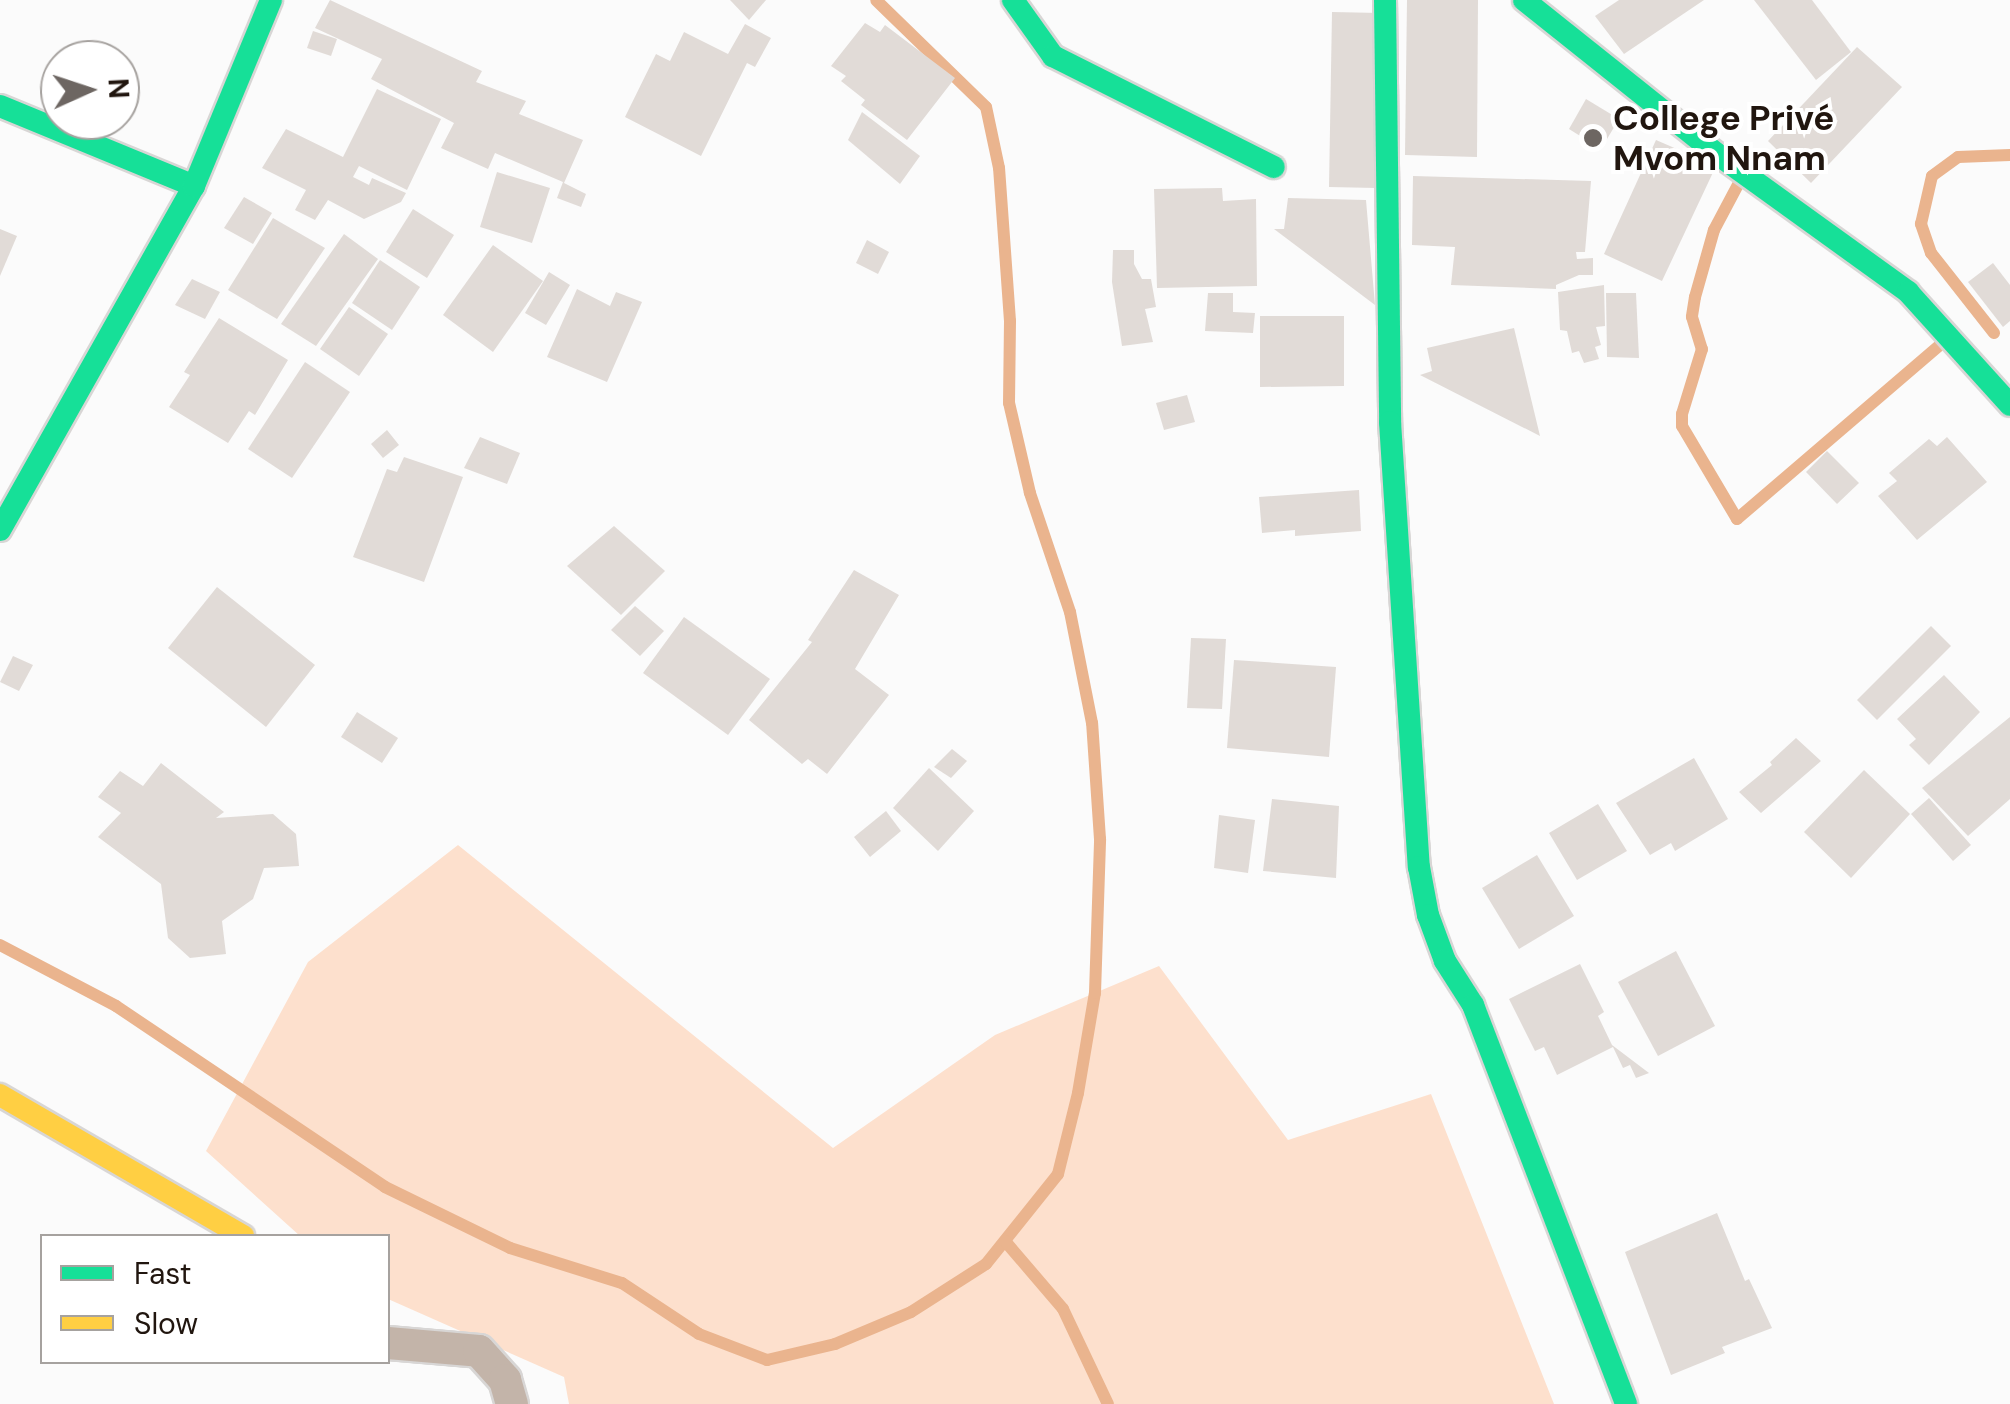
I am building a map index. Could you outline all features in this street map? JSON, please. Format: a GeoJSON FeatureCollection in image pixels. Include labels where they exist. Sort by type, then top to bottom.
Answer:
{"type":"FeatureCollection","features":[{"type":"Feature","properties":{"kind":"street"},"geometry":{"type":"LineString","coordinates":[[0,530],[194,186],[271,0]]}},
{"type":"Feature","properties":{"kind":"street"},"geometry":{"type":"LineString","coordinates":[[1013,0],[1053,56],[1274,166]]}},
{"type":"Feature","properties":{"kind":"street"},"geometry":{"type":"LineString","coordinates":[[1385,0],[1390,422],[1419,867],[1428,915],[1445,961],[1473,1005],[1626,1404]]}},
{"type":"Feature","properties":{"kind":"street"},"geometry":{"type":"LineString","coordinates":[[1524,0],[1717,154],[1858,252],[1908,292],[2010,405]]}},
{"type":"Feature","properties":{"kind":"street"},"geometry":{"type":"LineString","coordinates":[[0,106],[194,186]]}},
{"type":"Feature","properties":{"kind":"street"},"geometry":{"type":"LineString","coordinates":[[0,1095],[224,1220],[241,1234]]}},
{"type":"Feature","properties":{"kind":"street"},"geometry":{"type":"LineString","coordinates":[[390,1343],[479,1351],[505,1380],[512,1404]]}},
{"type":"Feature","properties":{"kind":"shaded area"},"geometry":{"type":"Polygon","coordinates":[[[458,845],[833,1148],[995,1035],[1159,966],[1288,1140],[1431,1094],[1554,1404],[569,1404],[564,1377],[390,1300],[390,1234],[298,1234],[206,1151],[308,962],[458,845]]]}},
{"type":"Feature","properties":{"kind":"building"},"geometry":{"type":"Polygon","coordinates":[[[330,0],[482,71],[476,82],[526,101],[519,114],[583,140],[564,183],[586,194],[581,207],[557,198],[563,182],[495,153],[488,169],[441,148],[454,123],[371,79],[382,59],[315,28],[330,0]]]}},
{"type":"Feature","properties":{"kind":"building"},"geometry":{"type":"Polygon","coordinates":[[[730,0],[766,0],[749,20],[730,0]]]}},
{"type":"Feature","properties":{"kind":"building"},"geometry":{"type":"Polygon","coordinates":[[[1407,0],[1478,0],[1477,157],[1405,155],[1407,0]]]}},
{"type":"Feature","properties":{"kind":"building"},"geometry":{"type":"Polygon","coordinates":[[[1619,0],[1704,0],[1624,54],[1595,16],[1619,0]]]}},
{"type":"Feature","properties":{"kind":"building"},"geometry":{"type":"Polygon","coordinates":[[[1754,0],[1812,0],[1851,52],[1816,80],[1754,0]]]}},
{"type":"Feature","properties":{"kind":"building"},"geometry":{"type":"Polygon","coordinates":[[[1332,12],[1380,13],[1376,188],[1329,187],[1332,12]]]}},
{"type":"Feature","properties":{"kind":"building"},"geometry":{"type":"Polygon","coordinates":[[[865,23],[880,32],[885,25],[955,78],[907,140],[861,105],[865,100],[841,81],[846,76],[831,66],[865,23]]]}},
{"type":"Feature","properties":{"kind":"building"},"geometry":{"type":"Polygon","coordinates":[[[745,24],[771,38],[755,67],[747,63],[701,156],[625,117],[656,54],[670,61],[684,32],[728,54],[745,24]]]}},
{"type":"Feature","properties":{"kind":"building"},"geometry":{"type":"Polygon","coordinates":[[[313,31],[337,39],[331,56],[307,48],[313,31]]]}},
{"type":"Feature","properties":{"kind":"building"},"geometry":{"type":"Polygon","coordinates":[[[1857,47],[1902,87],[1811,183],[1768,141],[1857,47]]]}},
{"type":"Feature","properties":{"kind":"building"},"geometry":{"type":"Polygon","coordinates":[[[377,89],[441,119],[407,190],[359,166],[353,177],[369,185],[372,178],[406,193],[401,202],[364,219],[328,200],[315,220],[295,210],[306,190],[262,168],[286,129],[343,157],[377,89]]]}},
{"type":"Feature","properties":{"kind":"building"},"geometry":{"type":"Polygon","coordinates":[[[1586,99],[1619,119],[1601,149],[1569,129],[1586,99]]]}},
{"type":"Feature","properties":{"kind":"building"},"geometry":{"type":"Polygon","coordinates":[[[862,112],[920,156],[900,184],[848,140],[862,112]]]}},
{"type":"Feature","properties":{"kind":"building"},"geometry":{"type":"Polygon","coordinates":[[[1656,140],[1716,166],[1662,281],[1604,254],[1656,140]]]}},
{"type":"Feature","properties":{"kind":"building"},"geometry":{"type":"Polygon","coordinates":[[[497,172],[550,188],[532,243],[480,227],[497,172]]]}},
{"type":"Feature","properties":{"kind":"building"},"geometry":{"type":"Polygon","coordinates":[[[1413,176],[1591,181],[1585,252],[1576,252],[1577,259],[1593,258],[1593,275],[1579,275],[1556,285],[1556,289],[1451,285],[1455,247],[1412,245],[1413,176]]]}},
{"type":"Feature","properties":{"kind":"building"},"geometry":{"type":"Polygon","coordinates":[[[1222,188],[1223,201],[1256,199],[1257,286],[1157,288],[1154,189],[1222,188]]]}},
{"type":"Feature","properties":{"kind":"building"},"geometry":{"type":"Polygon","coordinates":[[[244,197],[272,213],[253,244],[224,228],[244,197]]]}},
{"type":"Feature","properties":{"kind":"building"},"geometry":{"type":"Polygon","coordinates":[[[1288,198],[1366,200],[1375,305],[1274,229],[1284,229],[1288,198]]]}},
{"type":"Feature","properties":{"kind":"building"},"geometry":{"type":"Polygon","coordinates":[[[413,209],[454,235],[427,278],[386,252],[413,209]]]}},
{"type":"Feature","properties":{"kind":"building"},"geometry":{"type":"Polygon","coordinates":[[[273,218],[325,248],[277,319],[228,290],[273,218]]]}},
{"type":"Feature","properties":{"kind":"building"},"geometry":{"type":"Polygon","coordinates":[[[0,229],[17,236],[0,276],[0,229]]]}},
{"type":"Feature","properties":{"kind":"building"},"geometry":{"type":"Polygon","coordinates":[[[344,234],[378,259],[316,346],[281,324],[344,234]]]}},
{"type":"Feature","properties":{"kind":"building"},"geometry":{"type":"Polygon","coordinates":[[[867,240],[889,252],[878,274],[856,263],[867,240]]]}},
{"type":"Feature","properties":{"kind":"building"},"geometry":{"type":"Polygon","coordinates":[[[493,245],[543,281],[493,352],[443,315],[493,245]]]}},
{"type":"Feature","properties":{"kind":"building"},"geometry":{"type":"Polygon","coordinates":[[[1113,250],[1134,250],[1134,264],[1142,279],[1151,279],[1156,307],[1145,309],[1153,342],[1122,346],[1112,282],[1113,250]]]}},
{"type":"Feature","properties":{"kind":"building"},"geometry":{"type":"Polygon","coordinates":[[[380,260],[420,287],[392,330],[352,303],[380,260]]]}},
{"type":"Feature","properties":{"kind":"building"},"geometry":{"type":"Polygon","coordinates":[[[1993,263],[2010,285],[2010,321],[2003,327],[1968,282],[1993,263]]]}},
{"type":"Feature","properties":{"kind":"building"},"geometry":{"type":"Polygon","coordinates":[[[549,272],[570,285],[546,325],[525,313],[549,272]]]}},
{"type":"Feature","properties":{"kind":"building"},"geometry":{"type":"Polygon","coordinates":[[[192,279],[220,292],[205,319],[175,305],[192,279]]]}},
{"type":"Feature","properties":{"kind":"building"},"geometry":{"type":"Polygon","coordinates":[[[1604,285],[1605,326],[1596,327],[1601,345],[1595,347],[1599,359],[1584,363],[1579,351],[1572,353],[1567,331],[1560,330],[1558,292],[1604,285]]]}},
{"type":"Feature","properties":{"kind":"building"},"geometry":{"type":"Polygon","coordinates":[[[577,289],[610,306],[616,292],[642,302],[607,382],[547,357],[577,289]]]}},
{"type":"Feature","properties":{"kind":"building"},"geometry":{"type":"Polygon","coordinates":[[[1208,293],[1233,293],[1233,312],[1255,313],[1253,333],[1205,331],[1208,293]]]}},
{"type":"Feature","properties":{"kind":"building"},"geometry":{"type":"Polygon","coordinates":[[[1606,293],[1636,293],[1639,358],[1607,357],[1606,293]]]}},
{"type":"Feature","properties":{"kind":"building"},"geometry":{"type":"Polygon","coordinates":[[[349,307],[388,334],[359,376],[320,349],[349,307]]]}},
{"type":"Feature","properties":{"kind":"building"},"geometry":{"type":"Polygon","coordinates":[[[1260,316],[1344,316],[1344,386],[1260,387],[1260,316]]]}},
{"type":"Feature","properties":{"kind":"building"},"geometry":{"type":"Polygon","coordinates":[[[219,318],[288,360],[255,415],[249,411],[228,443],[169,407],[190,375],[184,372],[219,318]]]}},
{"type":"Feature","properties":{"kind":"building"},"geometry":{"type":"Polygon","coordinates":[[[1514,328],[1540,436],[1420,375],[1432,371],[1427,348],[1514,328]]]}},
{"type":"Feature","properties":{"kind":"building"},"geometry":{"type":"Polygon","coordinates":[[[305,362],[350,392],[292,478],[248,449],[305,362]]]}},
{"type":"Feature","properties":{"kind":"building"},"geometry":{"type":"Polygon","coordinates":[[[1187,395],[1195,422],[1164,430],[1156,403],[1187,395]]]}},
{"type":"Feature","properties":{"kind":"building"},"geometry":{"type":"Polygon","coordinates":[[[387,430],[399,445],[383,458],[371,444],[387,430]]]}},
{"type":"Feature","properties":{"kind":"building"},"geometry":{"type":"Polygon","coordinates":[[[480,437],[520,453],[507,484],[464,468],[480,437]]]}},
{"type":"Feature","properties":{"kind":"building"},"geometry":{"type":"Polygon","coordinates":[[[1947,437],[1987,482],[1917,540],[1878,496],[1897,481],[1889,473],[1929,439],[1937,446],[1947,437]]]}},
{"type":"Feature","properties":{"kind":"building"},"geometry":{"type":"Polygon","coordinates":[[[1827,451],[1859,483],[1837,504],[1806,472],[1827,451]]]}},
{"type":"Feature","properties":{"kind":"building"},"geometry":{"type":"Polygon","coordinates":[[[404,457],[463,477],[424,582],[353,557],[387,469],[397,472],[404,457]]]}},
{"type":"Feature","properties":{"kind":"building"},"geometry":{"type":"Polygon","coordinates":[[[1359,490],[1361,531],[1295,536],[1295,530],[1262,533],[1259,497],[1359,490]]]}},
{"type":"Feature","properties":{"kind":"building"},"geometry":{"type":"Polygon","coordinates":[[[614,526],[665,571],[621,615],[567,566],[614,526]]]}},
{"type":"Feature","properties":{"kind":"building"},"geometry":{"type":"Polygon","coordinates":[[[854,570],[899,595],[855,669],[889,695],[827,774],[808,759],[802,764],[749,720],[812,642],[808,640],[854,570]]]}},
{"type":"Feature","properties":{"kind":"building"},"geometry":{"type":"Polygon","coordinates":[[[217,587],[315,665],[266,727],[168,648],[217,587]]]}},
{"type":"Feature","properties":{"kind":"building"},"geometry":{"type":"Polygon","coordinates":[[[635,606],[664,631],[640,656],[611,630],[635,606]]]}},
{"type":"Feature","properties":{"kind":"building"},"geometry":{"type":"Polygon","coordinates":[[[684,617],[770,679],[728,735],[643,673],[684,617]]]}},
{"type":"Feature","properties":{"kind":"building"},"geometry":{"type":"Polygon","coordinates":[[[1931,626],[1951,646],[1877,720],[1857,700],[1931,626]]]}},
{"type":"Feature","properties":{"kind":"building"},"geometry":{"type":"Polygon","coordinates":[[[1191,638],[1226,639],[1222,709],[1187,708],[1191,638]]]}},
{"type":"Feature","properties":{"kind":"building"},"geometry":{"type":"Polygon","coordinates":[[[13,656],[33,665],[19,691],[0,682],[13,656]]]}},
{"type":"Feature","properties":{"kind":"building"},"geometry":{"type":"Polygon","coordinates":[[[1234,660],[1336,667],[1329,757],[1227,748],[1234,660]]]}},
{"type":"Feature","properties":{"kind":"building"},"geometry":{"type":"Polygon","coordinates":[[[1944,675],[1980,712],[1929,765],[1909,745],[1916,739],[1897,719],[1944,675]]]}},
{"type":"Feature","properties":{"kind":"building"},"geometry":{"type":"Polygon","coordinates":[[[357,712],[398,738],[382,763],[341,737],[357,712]]]}},
{"type":"Feature","properties":{"kind":"building"},"geometry":{"type":"Polygon","coordinates":[[[2010,717],[2010,799],[1968,836],[1922,788],[2010,717]]]}},
{"type":"Feature","properties":{"kind":"building"},"geometry":{"type":"Polygon","coordinates":[[[1796,738],[1821,761],[1761,813],[1739,792],[1772,765],[1770,762],[1796,738]]]}},
{"type":"Feature","properties":{"kind":"building"},"geometry":{"type":"Polygon","coordinates":[[[952,749],[967,761],[951,778],[934,767],[952,749]]]}},
{"type":"Feature","properties":{"kind":"building"},"geometry":{"type":"Polygon","coordinates":[[[1694,758],[1728,819],[1675,851],[1671,843],[1650,855],[1616,803],[1694,758]]]}},
{"type":"Feature","properties":{"kind":"building"},"geometry":{"type":"Polygon","coordinates":[[[161,763],[224,812],[216,818],[273,814],[296,834],[299,866],[264,868],[253,899],[222,921],[226,954],[190,958],[168,938],[161,884],[98,837],[121,813],[98,797],[120,771],[143,786],[161,763]]]}},
{"type":"Feature","properties":{"kind":"building"},"geometry":{"type":"Polygon","coordinates":[[[929,768],[974,811],[938,851],[893,808],[929,768]]]}},
{"type":"Feature","properties":{"kind":"building"},"geometry":{"type":"Polygon","coordinates":[[[1864,770],[1910,814],[1851,878],[1804,832],[1864,770]]]}},
{"type":"Feature","properties":{"kind":"building"},"geometry":{"type":"Polygon","coordinates":[[[1929,798],[1971,845],[1953,861],[1911,814],[1929,798]]]}},
{"type":"Feature","properties":{"kind":"building"},"geometry":{"type":"Polygon","coordinates":[[[1272,799],[1339,806],[1336,878],[1263,871],[1272,799]]]}},
{"type":"Feature","properties":{"kind":"building"},"geometry":{"type":"Polygon","coordinates":[[[1598,804],[1627,851],[1577,880],[1549,833],[1598,804]]]}},
{"type":"Feature","properties":{"kind":"building"},"geometry":{"type":"Polygon","coordinates":[[[886,811],[901,831],[870,857],[854,837],[886,811]]]}},
{"type":"Feature","properties":{"kind":"building"},"geometry":{"type":"Polygon","coordinates":[[[1219,815],[1255,820],[1248,873],[1214,868],[1219,815]]]}},
{"type":"Feature","properties":{"kind":"building"},"geometry":{"type":"Polygon","coordinates":[[[1537,855],[1574,916],[1519,949],[1482,888],[1537,855]]]}},
{"type":"Feature","properties":{"kind":"building"},"geometry":{"type":"Polygon","coordinates":[[[1676,951],[1715,1026],[1658,1056],[1618,982],[1676,951]]]}},
{"type":"Feature","properties":{"kind":"building"},"geometry":{"type":"Polygon","coordinates":[[[1580,964],[1604,1012],[1598,1016],[1612,1045],[1649,1073],[1636,1078],[1630,1065],[1623,1068],[1613,1047],[1557,1075],[1544,1047],[1535,1051],[1509,999],[1580,964]]]}},
{"type":"Feature","properties":{"kind":"building"},"geometry":{"type":"Polygon","coordinates":[[[1717,1213],[1745,1281],[1749,1279],[1772,1328],[1722,1347],[1725,1353],[1671,1375],[1625,1252],[1717,1213]]]}},
{"type":"Feature","properties":{"kind":"waterway"},"geometry":{"type":"LineString","coordinates":[[0,945],[116,1006],[385,1187],[510,1248],[622,1283],[699,1334],[767,1360],[835,1344],[911,1312],[986,1264],[1058,1174],[1078,1093],[1095,993],[1100,839],[1092,723],[1070,612],[1030,493],[1009,403],[1010,321],[999,168],[986,107],[876,0]]}},
{"type":"Feature","properties":{"kind":"waterway"},"geometry":{"type":"LineString","coordinates":[[1994,333],[1931,253],[1921,224],[1932,176],[1958,157],[2010,155]]}},
{"type":"Feature","properties":{"kind":"waterway"},"geometry":{"type":"LineString","coordinates":[[1741,179],[1714,230],[1695,297],[1692,317],[1702,349],[1682,414],[1682,426],[1737,519],[1942,343]]}},
{"type":"Feature","properties":{"kind":"waterway"},"geometry":{"type":"LineString","coordinates":[[1005,1241],[1063,1309],[1108,1404]]}},
{"type":"Feature","properties":{"kind":"traffic: fast"},"geometry":{"type":"LineString","coordinates":[[0,530],[194,186],[271,0]]}},
{"type":"Feature","properties":{"kind":"traffic: fast"},"geometry":{"type":"LineString","coordinates":[[1013,0],[1053,56],[1274,167]]}},
{"type":"Feature","properties":{"kind":"traffic: fast"},"geometry":{"type":"LineString","coordinates":[[1385,0],[1390,422],[1419,867],[1428,915],[1445,961],[1473,1005],[1626,1404]]}},
{"type":"Feature","properties":{"kind":"traffic: fast"},"geometry":{"type":"LineString","coordinates":[[1524,0],[1717,154],[1908,292],[2010,405]]}},
{"type":"Feature","properties":{"kind":"traffic: fast"},"geometry":{"type":"LineString","coordinates":[[0,106],[194,186]]}},
{"type":"Feature","properties":{"kind":"traffic: slow"},"geometry":{"type":"LineString","coordinates":[[0,1095],[240,1234]]}},
{"type":"Feature","properties":{"kind":"place","name":"College Privé Mvom Nnam"},"geometry":{"type":"Point","coordinates":[1593,138]}}]}
